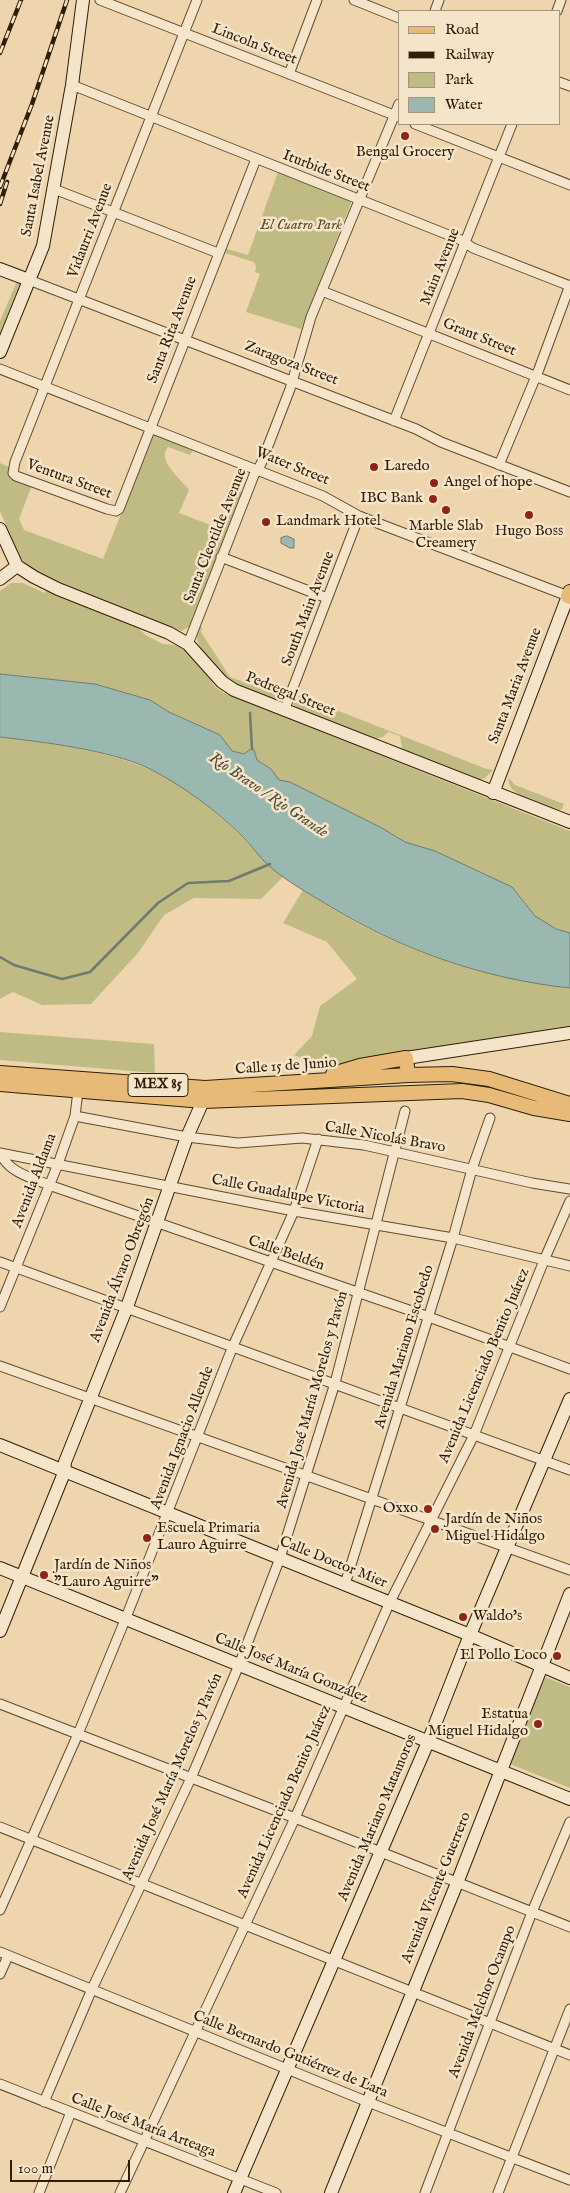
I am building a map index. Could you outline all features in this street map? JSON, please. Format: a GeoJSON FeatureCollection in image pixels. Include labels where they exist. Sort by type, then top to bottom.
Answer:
{"type":"FeatureCollection","features":[{"type":"Feature","properties":{"kind":"main road","name":"Santa Isabel Avenue"},"geometry":{"type":"LineString","coordinates":[[0,352],[43,246],[72,85],[83,0]]}},
{"type":"Feature","properties":{"kind":"main road","name":"Zaragoza Street"},"geometry":{"type":"LineString","coordinates":[[0,269],[29,280]]}},
{"type":"Feature","properties":{"kind":"main road"},"geometry":{"type":"LineString","coordinates":[[0,529],[17,566],[0,579]]}},
{"type":"Feature","properties":{"kind":"main road","name":"Pedregal Street"},"geometry":{"type":"LineString","coordinates":[[17,566],[58,589],[169,633],[188,644],[222,682],[234,690],[570,822]]}},
{"type":"Feature","properties":{"kind":"main road","name":"Santa Maria Avenue"},"geometry":{"type":"LineString","coordinates":[[493,793],[569,595]]}},
{"type":"Feature","properties":{"kind":"main road"},"geometry":{"type":"LineString","coordinates":[[270,1100],[316,1081],[360,1066],[570,1033]]}},
{"type":"Feature","properties":{"kind":"main road"},"geometry":{"type":"LineString","coordinates":[[406,1058],[408,1075]]}},
{"type":"Feature","properties":{"kind":"main road","name":"Calle 15 de Junio"},"geometry":{"type":"LineString","coordinates":[[0,1073],[270,1100],[462,1091],[489,1095],[534,1108],[570,1114]]}},
{"type":"Feature","properties":{"kind":"main road","name":"Calle 15 de Junio"},"geometry":{"type":"LineString","coordinates":[[0,1084],[78,1091],[204,1094],[316,1081],[452,1074],[475,1077],[570,1104]]}},
{"type":"Feature","properties":{"kind":"main road","name":"Avenida Álvaro Obregón"},"geometry":{"type":"LineString","coordinates":[[0,1631],[19,1575],[91,1398],[158,1223],[204,1094]]}},
{"type":"Feature","properties":{"kind":"main road","name":"Avenida Mariano Matamoros"},"geometry":{"type":"LineString","coordinates":[[234,2193],[428,1742],[470,1635],[570,1399]]}},
{"type":"Feature","properties":{"kind":"main road","name":"Calle Doctor Mier"},"geometry":{"type":"LineString","coordinates":[[0,1445],[62,1467],[168,1514],[345,1584],[570,1678]]}},
{"type":"Feature","properties":{"kind":"main road","name":"Calle José María González"},"geometry":{"type":"LineString","coordinates":[[0,1568],[570,1799]]}},
{"type":"Feature","properties":{"kind":"main road","name":"Avenida Álvaro Obregón"},"geometry":{"type":"LineString","coordinates":[[0,1611],[19,1575]]}},
{"type":"Feature","properties":{"kind":"main road","name":"Avenida Vicente Guerrero"},"geometry":{"type":"LineString","coordinates":[[331,2193],[457,1883],[570,1594]]}},
{"type":"Feature","properties":{"kind":"street","name":"Lincoln Street"},"geometry":{"type":"LineString","coordinates":[[100,0],[396,116]]}},
{"type":"Feature","properties":{"kind":"street","name":"Vidaurri Avenue"},"geometry":{"type":"LineString","coordinates":[[13,473],[15,462],[44,386],[197,0]]}},
{"type":"Feature","properties":{"kind":"street"},"geometry":{"type":"LineString","coordinates":[[289,74],[317,0]]}},
{"type":"Feature","properties":{"kind":"street"},"geometry":{"type":"LineString","coordinates":[[354,0],[398,18]]}},
{"type":"Feature","properties":{"kind":"street","name":"Iturbide Street"},"geometry":{"type":"LineString","coordinates":[[72,85],[570,286]]}},
{"type":"Feature","properties":{"kind":"street","name":"Santa Cleotilde Avenue"},"geometry":{"type":"LineString","coordinates":[[188,644],[292,382],[308,327],[322,290],[396,116]]}},
{"type":"Feature","properties":{"kind":"street"},"geometry":{"type":"LineString","coordinates":[[418,125],[570,185]]}},
{"type":"Feature","properties":{"kind":"street","name":"Main Avenue"},"geometry":{"type":"LineString","coordinates":[[394,421],[512,125]]}},
{"type":"Feature","properties":{"kind":"street","name":"Santa Rita Avenue"},"geometry":{"type":"LineString","coordinates":[[116,511],[121,506],[256,159]]}},
{"type":"Feature","properties":{"kind":"street"},"geometry":{"type":"LineString","coordinates":[[54,189],[218,253]]}},
{"type":"Feature","properties":{"kind":"street","name":"Zaragoza Street"},"geometry":{"type":"LineString","coordinates":[[29,280],[394,421],[441,442],[570,492]]}},
{"type":"Feature","properties":{"kind":"street"},"geometry":{"type":"LineString","coordinates":[[499,465],[570,286]]}},
{"type":"Feature","properties":{"kind":"street","name":"Grant Street"},"geometry":{"type":"LineString","coordinates":[[322,290],[570,390]]}},
{"type":"Feature","properties":{"kind":"street","name":"Water Street"},"geometry":{"type":"LineString","coordinates":[[0,369],[323,496],[359,516],[569,595]]}},
{"type":"Feature","properties":{"kind":"street","name":"Ventura Street"},"geometry":{"type":"LineString","coordinates":[[13,473],[20,478],[116,511]]}},
{"type":"Feature","properties":{"kind":"street","name":"South Main Avenue"},"geometry":{"type":"LineString","coordinates":[[284,711],[359,516]]}},
{"type":"Feature","properties":{"kind":"street"},"geometry":{"type":"LineString","coordinates":[[221,557],[327,598]]}},
{"type":"Feature","properties":{"kind":"street","name":"Avenida Aldama"},"geometry":{"type":"LineString","coordinates":[[0,1307],[58,1164],[75,1116],[78,1091]]}},
{"type":"Feature","properties":{"kind":"street","name":"Avenida José María Morelos y Pavón"},"geometry":{"type":"LineString","coordinates":[[44,2102],[140,1883],[191,1778],[239,1666],[280,1558],[335,1383],[406,1111]]}},
{"type":"Feature","properties":{"kind":"street","name":"Calle Nicolás Bravo"},"geometry":{"type":"LineString","coordinates":[[75,1116],[188,1137],[238,1143],[282,1138],[318,1139],[396,1152],[570,1189]]}},
{"type":"Feature","properties":{"kind":"street","name":"Avenida Mariano Escobedo"},"geometry":{"type":"LineString","coordinates":[[345,1584],[454,1238],[472,1169],[490,1118]]}},
{"type":"Feature","properties":{"kind":"street","name":"Avenida Ignacio Allende"},"geometry":{"type":"LineString","coordinates":[[0,1910],[78,1734],[168,1514],[233,1346],[294,1211],[318,1139]]}},
{"type":"Feature","properties":{"kind":"street","name":"Calle Guadalupe Victoria"},"geometry":{"type":"LineString","coordinates":[[1,1154],[294,1211],[454,1238],[545,1258],[570,1266]]}},
{"type":"Feature","properties":{"kind":"street","name":"Calle Beldén"},"geometry":{"type":"LineString","coordinates":[[1,1154],[4,1162],[16,1170],[49,1185],[269,1263],[429,1316],[570,1369]]}},
{"type":"Feature","properties":{"kind":"street","name":"Avenida Licenciado Benito Juárez"},"geometry":{"type":"LineString","coordinates":[[120,2193],[295,1818],[390,1604],[474,1435],[570,1201]]}},
{"type":"Feature","properties":{"kind":"street"},"geometry":{"type":"LineString","coordinates":[[0,1262],[570,1470]]}},
{"type":"Feature","properties":{"kind":"street"},"geometry":{"type":"LineString","coordinates":[[0,1366],[570,1570]]}},
{"type":"Feature","properties":{"kind":"street"},"geometry":{"type":"LineString","coordinates":[[0,1704],[295,1818],[570,1928]]}},
{"type":"Feature","properties":{"kind":"street","name":"Avenida Melchor Ocampo"},"geometry":{"type":"LineString","coordinates":[[425,2193],[532,1912],[570,1822]]}},
{"type":"Feature","properties":{"kind":"street"},"geometry":{"type":"LineString","coordinates":[[0,1827],[570,2055]]}},
{"type":"Feature","properties":{"kind":"street"},"geometry":{"type":"LineString","coordinates":[[0,1974],[4,1954]]}},
{"type":"Feature","properties":{"kind":"street","name":"Calle Bernardo Gutiérrez de Lara"},"geometry":{"type":"LineString","coordinates":[[4,1954],[448,2134],[570,2180]]}},
{"type":"Feature","properties":{"kind":"street"},"geometry":{"type":"LineString","coordinates":[[498,2193],[570,2009]]}},
{"type":"Feature","properties":{"kind":"street","name":"Calle José María Arteaga"},"geometry":{"type":"LineString","coordinates":[[0,2084],[276,2193]]}},
{"type":"Feature","properties":{"kind":"street"},"geometry":{"type":"LineString","coordinates":[[40,2193],[72,2112]]}},
{"type":"Feature","properties":{"kind":"green space","name":"El Cuatro Park"},"geometry":{"type":"Polygon","coordinates":[[[278,172],[348,199],[351,203],[301,329],[246,312],[260,274],[255,272],[256,266],[254,262],[222,252],[224,248],[248,255],[278,172]]]}},
{"type":"Feature","properties":{"kind":"green space"},"geometry":{"type":"Polygon","coordinates":[[[17,281],[22,283],[0,337],[0,321],[17,281]]]}},
{"type":"Feature","properties":{"kind":"green space"},"geometry":{"type":"Polygon","coordinates":[[[153,434],[194,449],[190,455],[168,447],[165,452],[167,463],[189,490],[179,513],[221,529],[237,491],[243,492],[191,624],[181,631],[55,583],[26,565],[19,555],[0,511],[0,463],[9,467],[10,475],[32,485],[19,519],[24,530],[103,559],[153,434]]]}},
{"type":"Feature","properties":{"kind":"green space"},"geometry":{"type":"Polygon","coordinates":[[[11,583],[23,583],[45,593],[46,590],[134,625],[147,636],[163,644],[181,646],[197,660],[215,687],[224,693],[570,831],[570,933],[556,929],[535,916],[512,887],[435,851],[405,842],[380,827],[290,782],[276,778],[267,766],[257,760],[252,749],[244,754],[232,751],[220,735],[169,712],[150,700],[95,684],[0,674],[0,591],[11,583]]]}},
{"type":"Feature","properties":{"kind":"green space"},"geometry":{"type":"Polygon","coordinates":[[[199,626],[202,627],[201,632],[230,677],[281,696],[280,699],[257,696],[230,680],[207,658],[200,647],[197,636],[199,626]]]}},
{"type":"Feature","properties":{"kind":"green space"},"geometry":{"type":"Polygon","coordinates":[[[298,695],[493,770],[485,778],[478,781],[406,752],[402,748],[400,736],[388,732],[383,737],[373,739],[295,708],[293,699],[296,700],[298,695]]]}},
{"type":"Feature","properties":{"kind":"green space"},"geometry":{"type":"Polygon","coordinates":[[[0,737],[93,751],[129,761],[157,773],[178,784],[207,806],[233,828],[268,864],[284,876],[261,899],[194,898],[164,915],[138,953],[91,1004],[42,1005],[13,992],[0,999],[0,737]]]}},
{"type":"Feature","properties":{"kind":"green space"},"geometry":{"type":"Polygon","coordinates":[[[509,778],[515,785],[564,804],[562,809],[559,810],[519,795],[509,784],[509,778]]]}},
{"type":"Feature","properties":{"kind":"green space"},"geometry":{"type":"Polygon","coordinates":[[[303,890],[359,924],[435,957],[488,973],[570,988],[570,1027],[331,1068],[294,1055],[312,1036],[320,1006],[357,979],[327,942],[283,923],[303,890]]]}},
{"type":"Feature","properties":{"kind":"green space"},"geometry":{"type":"Polygon","coordinates":[[[0,1032],[154,1044],[155,1073],[0,1060],[0,1032]]]}},
{"type":"Feature","properties":{"kind":"green space"},"geometry":{"type":"Polygon","coordinates":[[[545,1677],[570,1687],[570,1788],[510,1764],[545,1677]]]}},
{"type":"Feature","properties":{"kind":"water"},"geometry":{"type":"Polygon","coordinates":[[[287,536],[294,539],[294,548],[281,543],[281,538],[287,536]]]}},
{"type":"Feature","properties":{"kind":"water","name":"Río Bravo / Rio Grande"},"geometry":{"type":"Polygon","coordinates":[[[0,674],[95,684],[150,700],[169,712],[220,735],[232,751],[244,754],[251,749],[254,750],[257,760],[271,769],[279,780],[290,782],[380,827],[405,842],[435,851],[512,887],[535,916],[556,929],[570,933],[570,988],[507,978],[446,961],[416,950],[359,923],[283,877],[262,859],[233,827],[210,808],[186,790],[148,768],[115,756],[96,752],[56,744],[0,737],[0,674]]]}},
{"type":"Feature","properties":{"kind":"waterway"},"geometry":{"type":"LineString","coordinates":[[250,713],[252,749]]}},
{"type":"Feature","properties":{"kind":"waterway"},"geometry":{"type":"LineString","coordinates":[[0,957],[14,965],[62,979],[90,972],[158,903],[188,883],[229,881],[270,864]]}},
{"type":"Feature","properties":{"kind":"railway"},"geometry":{"type":"LineString","coordinates":[[0,53],[21,0]]}},
{"type":"Feature","properties":{"kind":"railway"},"geometry":{"type":"LineString","coordinates":[[0,187],[32,104],[67,0]]}},
{"type":"Feature","properties":{"kind":"railway"},"geometry":{"type":"LineString","coordinates":[[0,204],[7,182]]}},
{"type":"Feature","properties":{"kind":"place","name":"Bengal Grocery"},"geometry":{"type":"Point","coordinates":[405,136]}},
{"type":"Feature","properties":{"kind":"place","name":"Laredo"},"geometry":{"type":"Point","coordinates":[374,467]}},
{"type":"Feature","properties":{"kind":"place","name":"Angel of hope"},"geometry":{"type":"Point","coordinates":[434,483]}},
{"type":"Feature","properties":{"kind":"place","name":"IBC Bank"},"geometry":{"type":"Point","coordinates":[433,499]}},
{"type":"Feature","properties":{"kind":"place","name":"Marble Slab Creamery"},"geometry":{"type":"Point","coordinates":[446,510]}},
{"type":"Feature","properties":{"kind":"place","name":"Hugo Boss"},"geometry":{"type":"Point","coordinates":[529,515]}},
{"type":"Feature","properties":{"kind":"place","name":"Landmark Hotel"},"geometry":{"type":"Point","coordinates":[266,522]}},
{"type":"Feature","properties":{"kind":"place","name":"Oxxo"},"geometry":{"type":"Point","coordinates":[428,1509]}},
{"type":"Feature","properties":{"kind":"place","name":"Jardín de Niños Miguel Hidalgo"},"geometry":{"type":"Point","coordinates":[435,1529]}},
{"type":"Feature","properties":{"kind":"place","name":"Escuela Primaria Lauro Aguirre"},"geometry":{"type":"Point","coordinates":[147,1538]}},
{"type":"Feature","properties":{"kind":"place","name":"Jardín de Niños \"Lauro Aguirre\""},"geometry":{"type":"Point","coordinates":[44,1575]}},
{"type":"Feature","properties":{"kind":"place","name":"Waldo's"},"geometry":{"type":"Point","coordinates":[463,1617]}},
{"type":"Feature","properties":{"kind":"place","name":"El Pollo Loco"},"geometry":{"type":"Point","coordinates":[557,1656]}},
{"type":"Feature","properties":{"kind":"place","name":"Estatua Miguel Hidalgo"},"geometry":{"type":"Point","coordinates":[538,1724]}}]}
